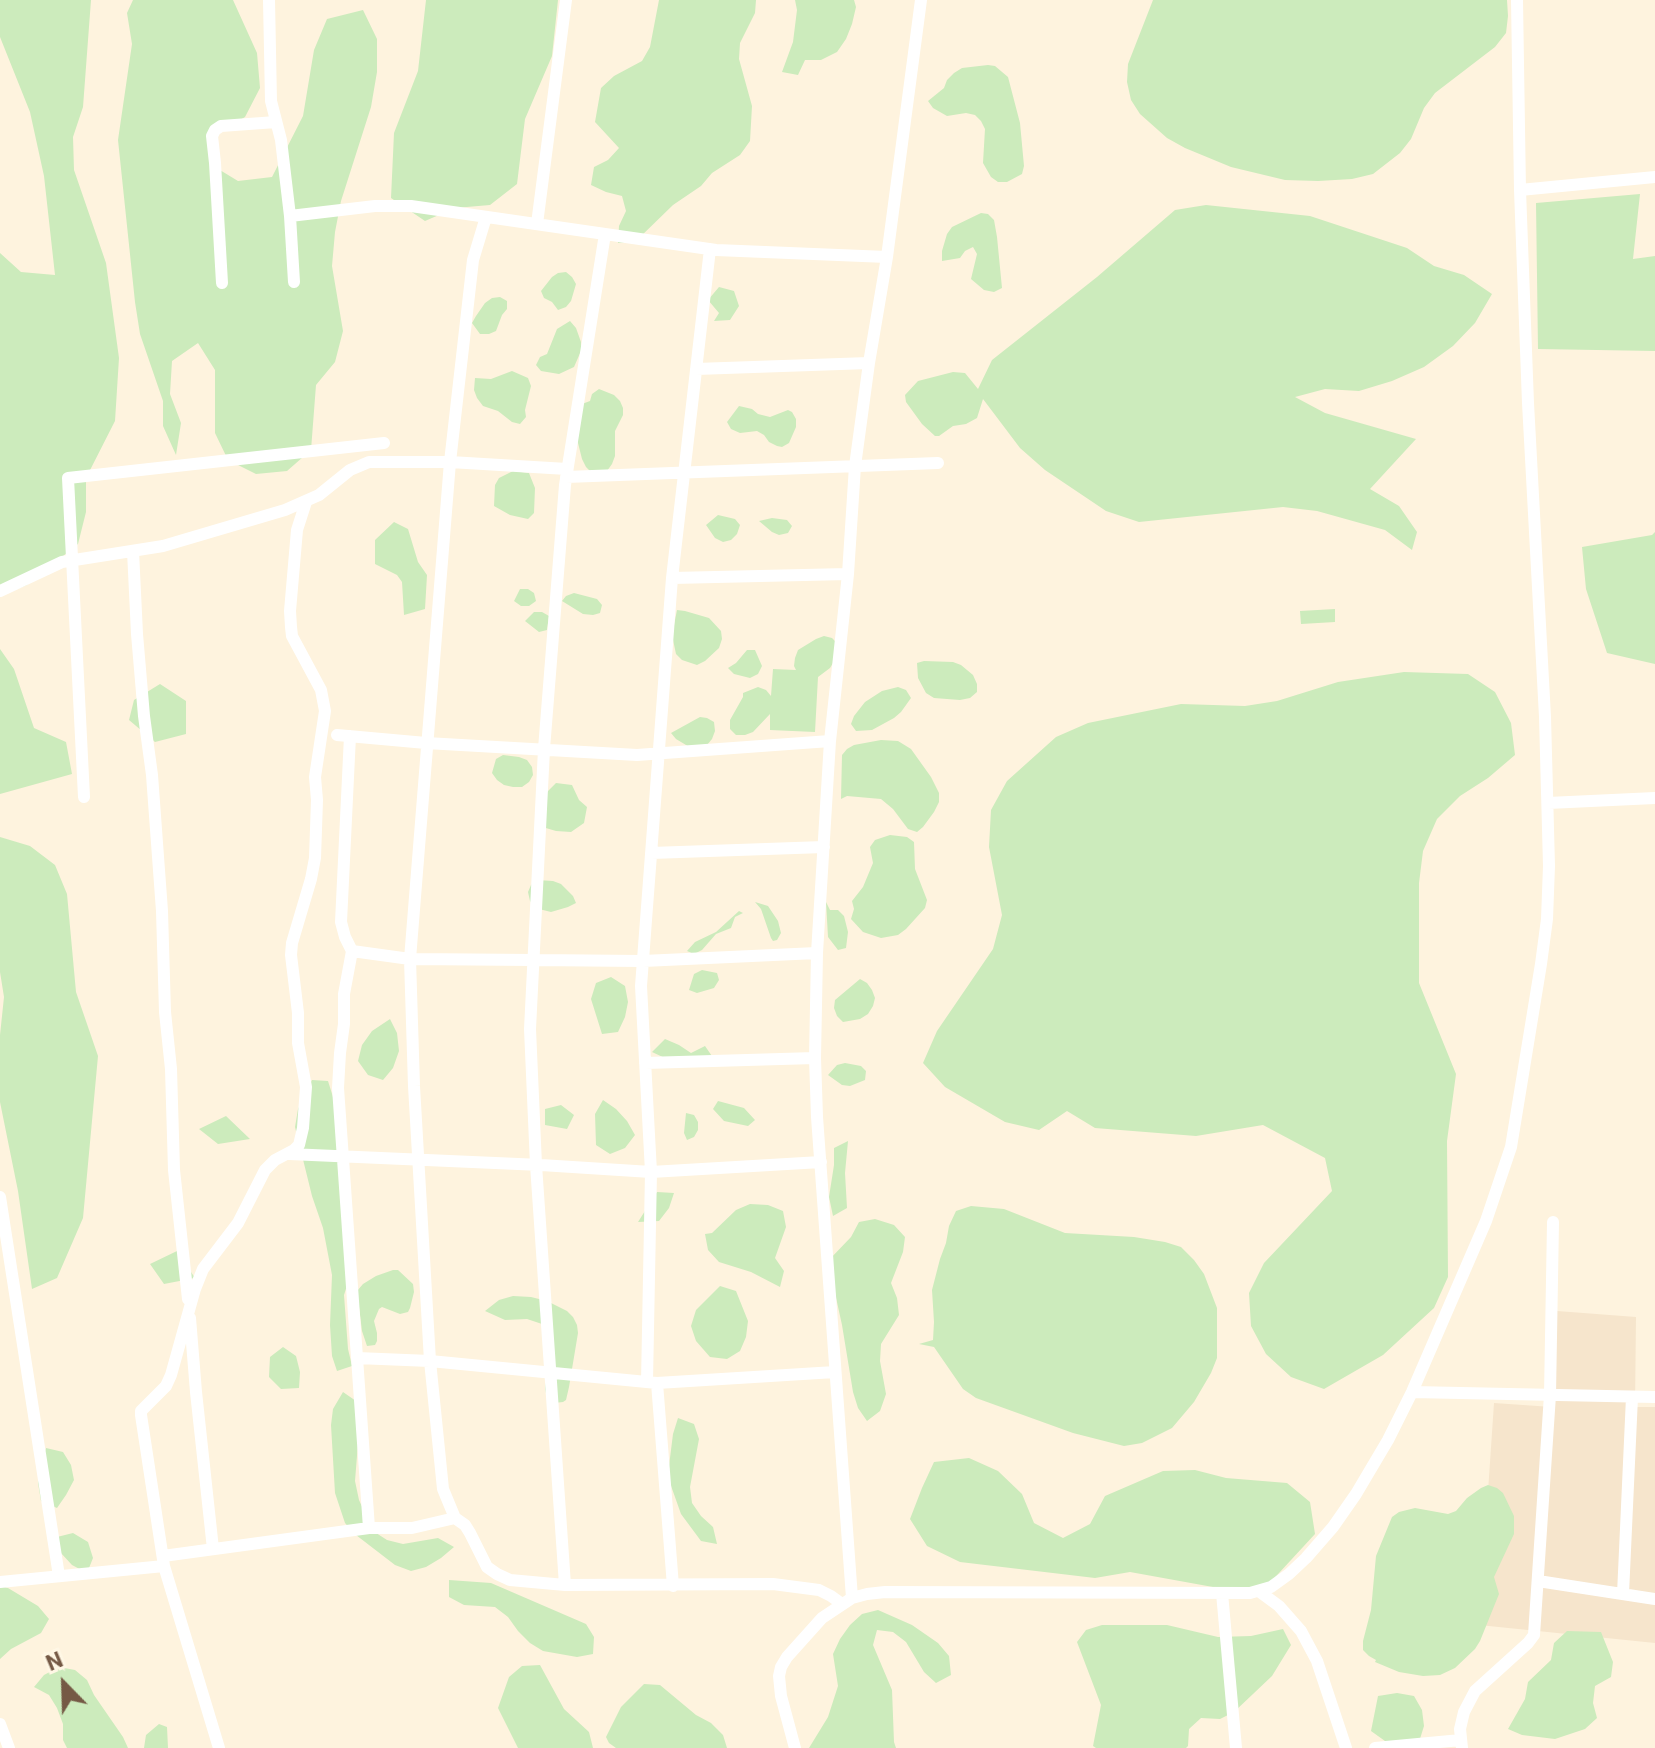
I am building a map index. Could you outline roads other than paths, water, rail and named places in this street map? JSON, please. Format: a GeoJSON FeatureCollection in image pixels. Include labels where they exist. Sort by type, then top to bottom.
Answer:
{"type":"FeatureCollection","features":[{"type":"Feature","properties":{"kind":"street"},"geometry":{"type":"LineString","coordinates":[[269,0],[271,101],[281,140],[294,282]]}},
{"type":"Feature","properties":{"kind":"street"},"geometry":{"type":"LineString","coordinates":[[537,224],[566,0]]}},
{"type":"Feature","properties":{"kind":"street"},"geometry":{"type":"LineString","coordinates":[[847,1601],[815,1058],[817,953],[830,741],[848,574],[855,466],[921,0]]}},
{"type":"Feature","properties":{"kind":"street"},"geometry":{"type":"LineString","coordinates":[[795,1748],[781,1696],[781,1667],[822,1618],[847,1601],[885,1592],[1260,1592],[1289,1574],[1333,1527],[1371,1471],[1412,1392],[1486,1221],[1511,1147],[1541,964],[1549,866],[1520,190],[1517,0]]}},
{"type":"Feature","properties":{"kind":"street"},"geometry":{"type":"LineString","coordinates":[[222,283],[212,136],[221,126],[276,122]]}},
{"type":"Feature","properties":{"kind":"street"},"geometry":{"type":"LineString","coordinates":[[1520,190],[1655,177]]}},
{"type":"Feature","properties":{"kind":"street"},"geometry":{"type":"LineString","coordinates":[[290,216],[375,206],[411,206],[710,249],[887,257]]}},
{"type":"Feature","properties":{"kind":"street"},"geometry":{"type":"LineString","coordinates":[[486,217],[473,260],[450,462],[410,959],[430,1361],[441,1476],[447,1502],[455,1518],[465,1525],[487,1567],[510,1580],[565,1585],[773,1584],[819,1590],[847,1601]]}},
{"type":"Feature","properties":{"kind":"street"},"geometry":{"type":"LineString","coordinates":[[565,1585],[536,1165],[530,1029],[544,749],[566,473],[605,234]]}},
{"type":"Feature","properties":{"kind":"street"},"geometry":{"type":"LineString","coordinates":[[673,1586],[652,1382],[651,1172],[641,986],[672,578],[710,249]]}},
{"type":"Feature","properties":{"kind":"street"},"geometry":{"type":"LineString","coordinates":[[696,369],[869,363]]}},
{"type":"Feature","properties":{"kind":"street"},"geometry":{"type":"LineString","coordinates":[[84,797],[68,478],[384,443]]}},
{"type":"Feature","properties":{"kind":"street"},"geometry":{"type":"LineString","coordinates":[[0,591],[62,562],[163,546],[285,510],[319,495],[350,470],[369,462],[450,462],[566,473],[684,473],[938,463]]}},
{"type":"Feature","properties":{"kind":"street"},"geometry":{"type":"LineString","coordinates":[[219,1748],[163,1561],[141,1411],[166,1386],[171,1375],[203,1269],[238,1223],[265,1170],[299,1145],[303,1128],[306,1087],[298,1043],[291,955],[315,858],[315,777],[325,711],[321,690],[292,636],[291,627],[297,530],[306,502]]}},
{"type":"Feature","properties":{"kind":"street"},"geometry":{"type":"LineString","coordinates":[[133,551],[137,634],[162,911],[174,1170],[213,1549]]}},
{"type":"Feature","properties":{"kind":"street"},"geometry":{"type":"LineString","coordinates":[[672,578],[848,574]]}},
{"type":"Feature","properties":{"kind":"street"},"geometry":{"type":"LineString","coordinates":[[369,1528],[338,1088],[344,994],[352,951],[341,922],[344,736],[637,755],[830,741]]}},
{"type":"Feature","properties":{"kind":"street"},"geometry":{"type":"LineString","coordinates":[[1548,803],[1655,798]]}},
{"type":"Feature","properties":{"kind":"street"},"geometry":{"type":"LineString","coordinates":[[651,853],[824,847]]}},
{"type":"Feature","properties":{"kind":"street"},"geometry":{"type":"LineString","coordinates":[[352,951],[410,959],[643,961],[817,953]]}},
{"type":"Feature","properties":{"kind":"street"},"geometry":{"type":"LineString","coordinates":[[645,1063],[815,1058]]}},
{"type":"Feature","properties":{"kind":"street"},"geometry":{"type":"LineString","coordinates":[[288,1154],[651,1172],[821,1162]]}},
{"type":"Feature","properties":{"kind":"street"},"geometry":{"type":"LineString","coordinates":[[0,1197],[59,1576]]}},
{"type":"Feature","properties":{"kind":"street"},"geometry":{"type":"LineString","coordinates":[[1375,1748],[1461,1744],[1464,1712],[1475,1691],[1534,1635],[1550,1395],[1553,1222]]}},
{"type":"Feature","properties":{"kind":"street"},"geometry":{"type":"LineString","coordinates":[[357,1358],[430,1361],[652,1382],[835,1372]]}},
{"type":"Feature","properties":{"kind":"street"},"geometry":{"type":"LineString","coordinates":[[1412,1392],[1655,1397]]}},
{"type":"Feature","properties":{"kind":"street"},"geometry":{"type":"LineString","coordinates":[[1623,1594],[1632,1397]]}},
{"type":"Feature","properties":{"kind":"street"},"geometry":{"type":"LineString","coordinates":[[0,1582],[163,1561],[213,1549],[369,1528],[412,1528],[455,1518]]}},
{"type":"Feature","properties":{"kind":"street"},"geometry":{"type":"LineString","coordinates":[[1538,1581],[1655,1599]]}},
{"type":"Feature","properties":{"kind":"street"},"geometry":{"type":"LineString","coordinates":[[1260,1592],[1279,1606],[1301,1631],[1317,1661],[1346,1748]]}},
{"type":"Feature","properties":{"kind":"street"},"geometry":{"type":"LineString","coordinates":[[1222,1593],[1236,1748]]}},
{"type":"Feature","properties":{"kind":"street"},"geometry":{"type":"LineString","coordinates":[[0,1724],[9,1748]]}}]}
